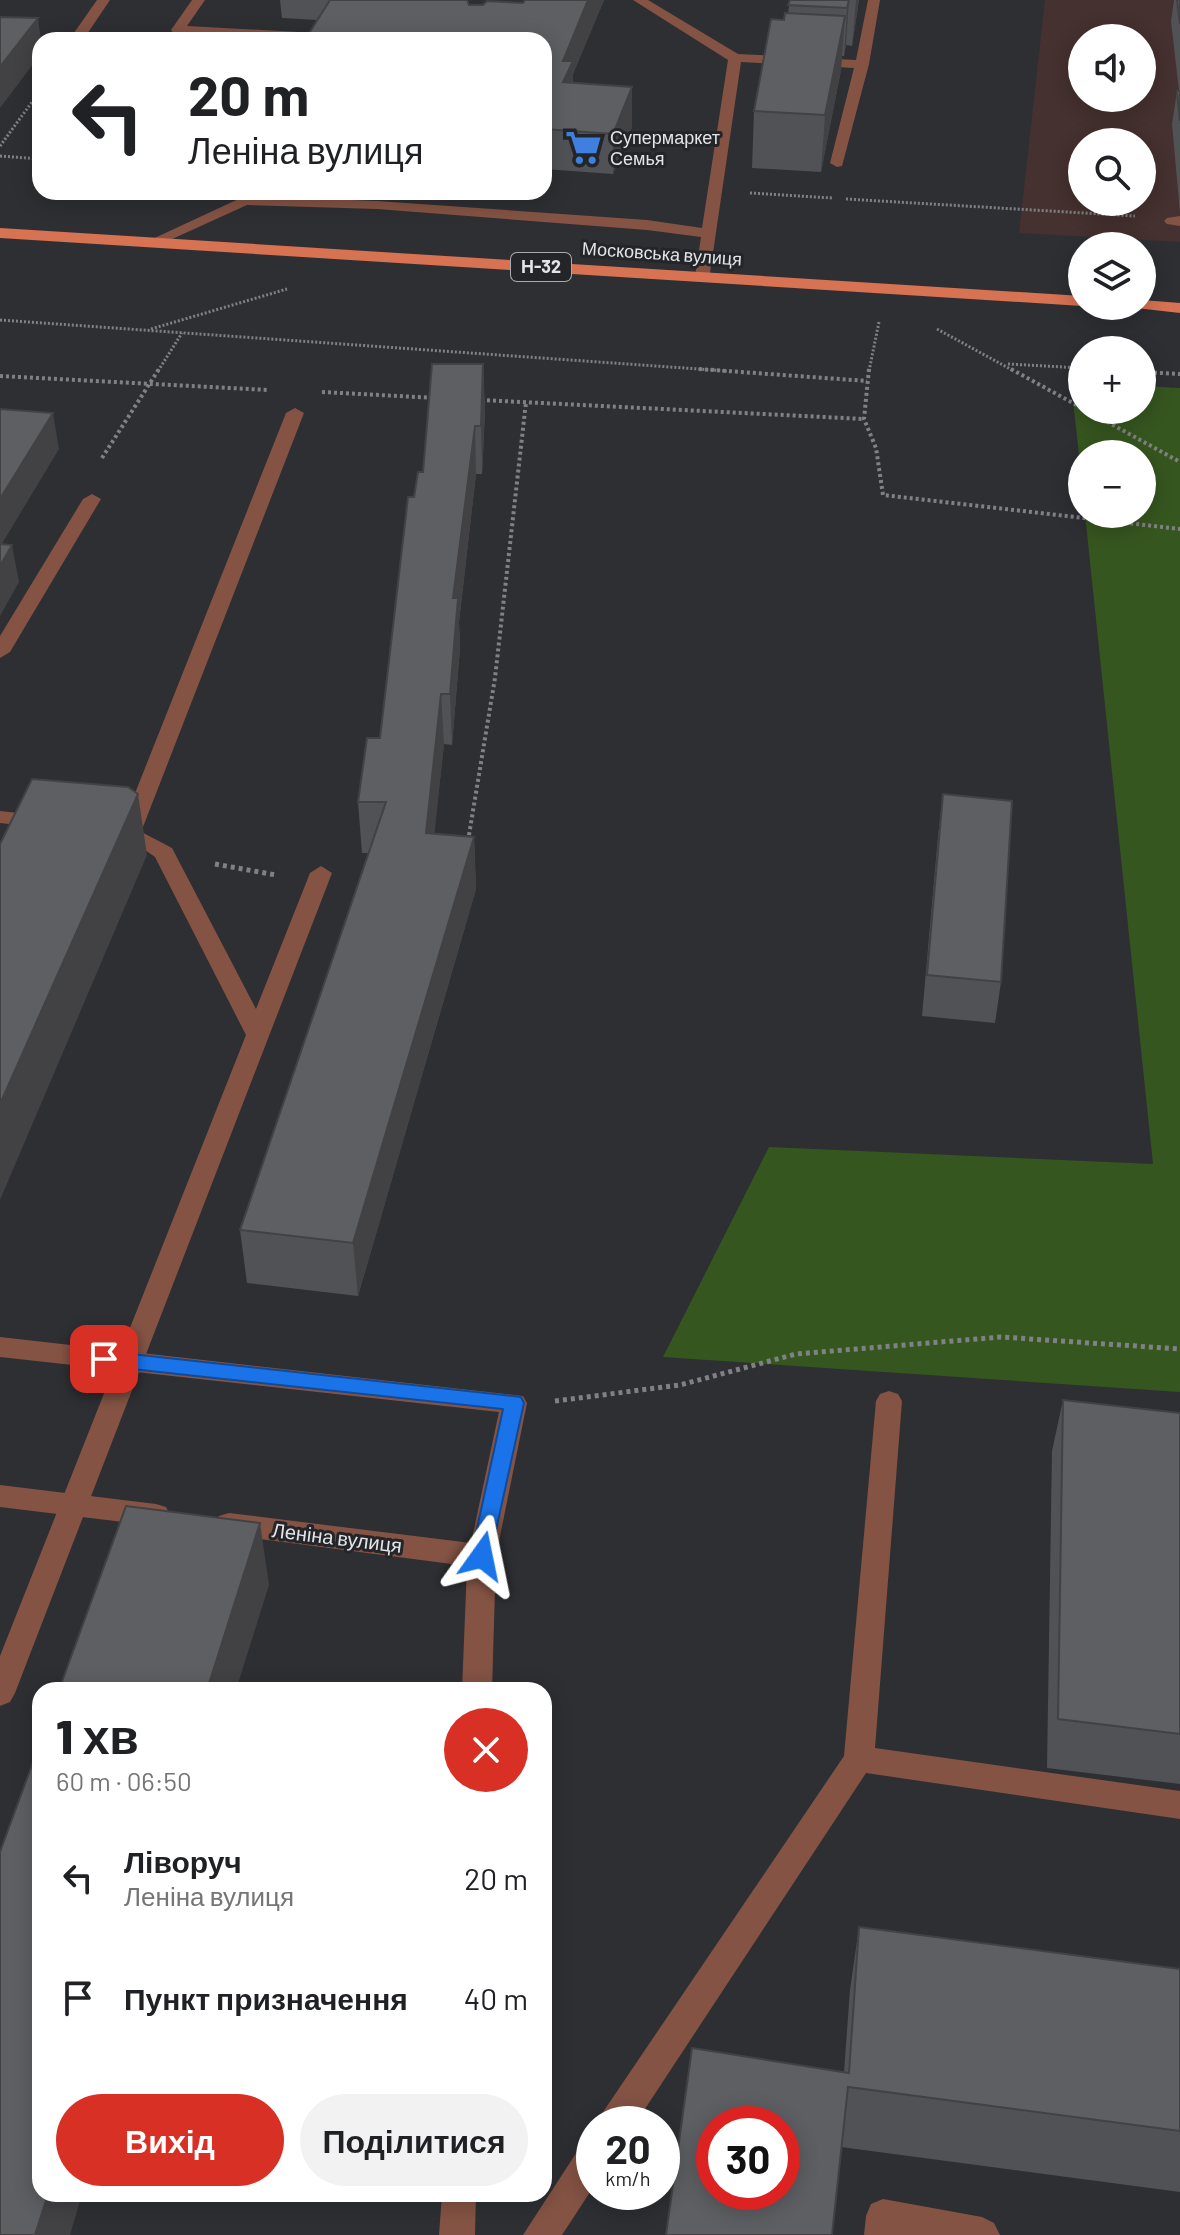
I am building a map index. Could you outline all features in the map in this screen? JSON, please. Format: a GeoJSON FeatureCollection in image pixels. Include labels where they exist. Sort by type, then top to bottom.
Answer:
{"type":"FeatureCollection","features":[{"type":"Feature","properties":{"kind":"main road","name":"Московська вулиця"},"geometry":{"type":"LineString","coordinates":[[0,233],[1068,300]]}},
{"type":"Feature","properties":{"kind":"main road"},"geometry":{"type":"LineString","coordinates":[[1156,306],[1180,308]]}},
{"type":"Feature","properties":{"kind":"street"},"geometry":{"type":"LineString","coordinates":[[82,32],[104,0]]}},
{"type":"Feature","properties":{"kind":"street"},"geometry":{"type":"LineString","coordinates":[[199,0],[178,30],[218,32]]}},
{"type":"Feature","properties":{"kind":"street"},"geometry":{"type":"LineString","coordinates":[[637,0],[735,58],[862,64]]}},
{"type":"Feature","properties":{"kind":"street"},"geometry":{"type":"LineString","coordinates":[[837,163],[862,64],[874,0]]}},
{"type":"Feature","properties":{"kind":"street"},"geometry":{"type":"LineString","coordinates":[[703,277],[735,58]]}},
{"type":"Feature","properties":{"kind":"street"},"geometry":{"type":"LineString","coordinates":[[154,242],[245,200]]}},
{"type":"Feature","properties":{"kind":"street"},"geometry":{"type":"LineString","coordinates":[[400,200],[709,234]]}},
{"type":"Feature","properties":{"kind":"street"},"geometry":{"type":"LineString","coordinates":[[130,832],[295,413]]}},
{"type":"Feature","properties":{"kind":"street"},"geometry":{"type":"LineString","coordinates":[[0,652],[92,499]]}},
{"type":"Feature","properties":{"kind":"street"},"geometry":{"type":"LineString","coordinates":[[12,823],[68,825]]}},
{"type":"Feature","properties":{"kind":"street"},"geometry":{"type":"LineString","coordinates":[[99,829],[130,832],[164,853],[258,1035]]}},
{"type":"Feature","properties":{"kind":"street"},"geometry":{"type":"LineString","coordinates":[[0,1693],[321,873]]}},
{"type":"Feature","properties":{"kind":"street"},"geometry":{"type":"LineString","coordinates":[[0,1347],[514,1403],[482,1556],[477,1682]]}},
{"type":"Feature","properties":{"kind":"street"},"geometry":{"type":"LineString","coordinates":[[627,2106],[859,1759],[889,1401]]}},
{"type":"Feature","properties":{"kind":"street","name":"Леніна вулиця"},"geometry":{"type":"LineString","coordinates":[[0,1496],[482,1556]]}},
{"type":"Feature","properties":{"kind":"street"},"geometry":{"type":"LineString","coordinates":[[859,1759],[1180,1805]]}},
{"type":"Feature","properties":{"kind":"street"},"geometry":{"type":"LineString","coordinates":[[541,2235],[576,2183]]}},
{"type":"Feature","properties":{"kind":"street"},"geometry":{"type":"LineString","coordinates":[[457,2235],[459,2202]]}},
{"type":"Feature","properties":{"kind":"street"},"geometry":{"type":"LineString","coordinates":[[882,2235],[883,2216],[982,2235]]}},
{"type":"Feature","properties":{"kind":"path"},"geometry":{"type":"LineString","coordinates":[[0,146],[32,102]]}},
{"type":"Feature","properties":{"kind":"path"},"geometry":{"type":"LineString","coordinates":[[0,156],[32,158]]}},
{"type":"Feature","properties":{"kind":"path"},"geometry":{"type":"LineString","coordinates":[[748,193],[1144,217]]}},
{"type":"Feature","properties":{"kind":"path"},"geometry":{"type":"LineString","coordinates":[[146,331],[297,286]]}},
{"type":"Feature","properties":{"kind":"path"},"geometry":{"type":"LineString","coordinates":[[880,314],[867,381],[864,419],[876,448],[883,495],[1180,529]]}},
{"type":"Feature","properties":{"kind":"path"},"geometry":{"type":"LineString","coordinates":[[0,320],[867,381]]}},
{"type":"Feature","properties":{"kind":"path"},"geometry":{"type":"LineString","coordinates":[[936,329],[1068,400]]}},
{"type":"Feature","properties":{"kind":"path"},"geometry":{"type":"LineString","coordinates":[[102,458],[182,333]]}},
{"type":"Feature","properties":{"kind":"path"},"geometry":{"type":"LineString","coordinates":[[1003,363],[1068,367]]}},
{"type":"Feature","properties":{"kind":"path"},"geometry":{"type":"LineString","coordinates":[[1156,373],[1180,374]]}},
{"type":"Feature","properties":{"kind":"path"},"geometry":{"type":"LineString","coordinates":[[0,376],[271,390]]}},
{"type":"Feature","properties":{"kind":"path"},"geometry":{"type":"LineString","coordinates":[[319,392],[447,398]]}},
{"type":"Feature","properties":{"kind":"path"},"geometry":{"type":"LineString","coordinates":[[478,400],[864,419]]}},
{"type":"Feature","properties":{"kind":"path"},"geometry":{"type":"LineString","coordinates":[[465,854],[483,765],[526,402]]}},
{"type":"Feature","properties":{"kind":"path"},"geometry":{"type":"LineString","coordinates":[[1111,424],[1180,462]]}},
{"type":"Feature","properties":{"kind":"path"},"geometry":{"type":"LineString","coordinates":[[164,853],[266,876],[321,873]]}},
{"type":"Feature","properties":{"kind":"path"},"geometry":{"type":"LineString","coordinates":[[514,1403],[565,1400],[680,1385],[796,1354],[1001,1337],[1180,1349]]}},
{"type":"Feature","properties":{"kind":"shaded area"},"geometry":{"type":"Polygon","coordinates":[[[1045,0],[1180,0],[1180,242],[1156,241],[1156,232],[1068,232],[1068,236],[1019,233],[1045,0]]]}},
{"type":"Feature","properties":{"kind":"green space"},"geometry":{"type":"Polygon","coordinates":[[[1156,387],[1180,388],[1180,1392],[663,1357],[769,1147],[1153,1164],[1086,528],[1156,528],[1156,440],[1077,440],[1076,424],[1156,424],[1156,387]]]}},
{"type":"Feature","properties":{"kind":"building"},"geometry":{"type":"Polygon","coordinates":[[[330,0],[467,0],[469,5],[483,5],[487,1],[588,0],[563,61],[573,61],[563,82],[632,87],[613,134],[552,130],[552,32],[310,32],[330,0]]]}},
{"type":"Feature","properties":{"kind":"building"},"geometry":{"type":"Polygon","coordinates":[[[790,0],[849,0],[847,8],[788,5],[790,0]]]}},
{"type":"Feature","properties":{"kind":"building"},"geometry":{"type":"Polygon","coordinates":[[[785,13],[845,16],[825,115],[754,111],[771,19],[784,20],[785,13]]]}},
{"type":"Feature","properties":{"kind":"building"},"geometry":{"type":"Polygon","coordinates":[[[0,17],[38,18],[0,67],[0,17]]]}},
{"type":"Feature","properties":{"kind":"building"},"geometry":{"type":"Polygon","coordinates":[[[1177,91],[1180,91],[1180,121],[1177,91]]]}},
{"type":"Feature","properties":{"kind":"building"},"geometry":{"type":"Polygon","coordinates":[[[432,364],[483,364],[481,426],[475,426],[453,598],[458,598],[450,694],[441,694],[426,833],[474,837],[353,1243],[240,1230],[386,802],[358,802],[367,738],[380,738],[408,497],[414,497],[418,472],[423,472],[432,364]]]}},
{"type":"Feature","properties":{"kind":"building"},"geometry":{"type":"Polygon","coordinates":[[[0,409],[53,413],[0,499],[0,409]]]}},
{"type":"Feature","properties":{"kind":"building"},"geometry":{"type":"Polygon","coordinates":[[[0,544],[12,545],[0,566],[0,544]]]}},
{"type":"Feature","properties":{"kind":"building"},"geometry":{"type":"Polygon","coordinates":[[[32,779],[128,787],[138,794],[0,1104],[0,844],[32,779]]]}},
{"type":"Feature","properties":{"kind":"building"},"geometry":{"type":"Polygon","coordinates":[[[943,794],[1012,801],[1001,982],[927,975],[943,794]]]}},
{"type":"Feature","properties":{"kind":"building"},"geometry":{"type":"Polygon","coordinates":[[[1063,1400],[1180,1413],[1180,1734],[1058,1719],[1063,1400]]]}},
{"type":"Feature","properties":{"kind":"building"},"geometry":{"type":"Polygon","coordinates":[[[126,1506],[260,1523],[210,1682],[62,1682],[126,1506]]]}},
{"type":"Feature","properties":{"kind":"building"},"geometry":{"type":"Polygon","coordinates":[[[32,1765],[32,2202],[45,2202],[35,2235],[0,2235],[0,1852],[32,1765]]]}},
{"type":"Feature","properties":{"kind":"building"},"geometry":{"type":"Polygon","coordinates":[[[859,1927],[1180,1969],[1180,2131],[848,2087],[832,2235],[666,2235],[669,2210],[680,2210],[680,2134],[692,2048],[849,2073],[859,1927]]]}},
{"type":"Feature","properties":{"kind":"place","name":"Супермаркет Семья"},"geometry":{"type":"Point","coordinates":[584,148]}},
{"type":"Feature","properties":{"kind":"route"},"geometry":{"type":"LineString","coordinates":[[104,1359],[514,1403],[482,1556]]}}]}
